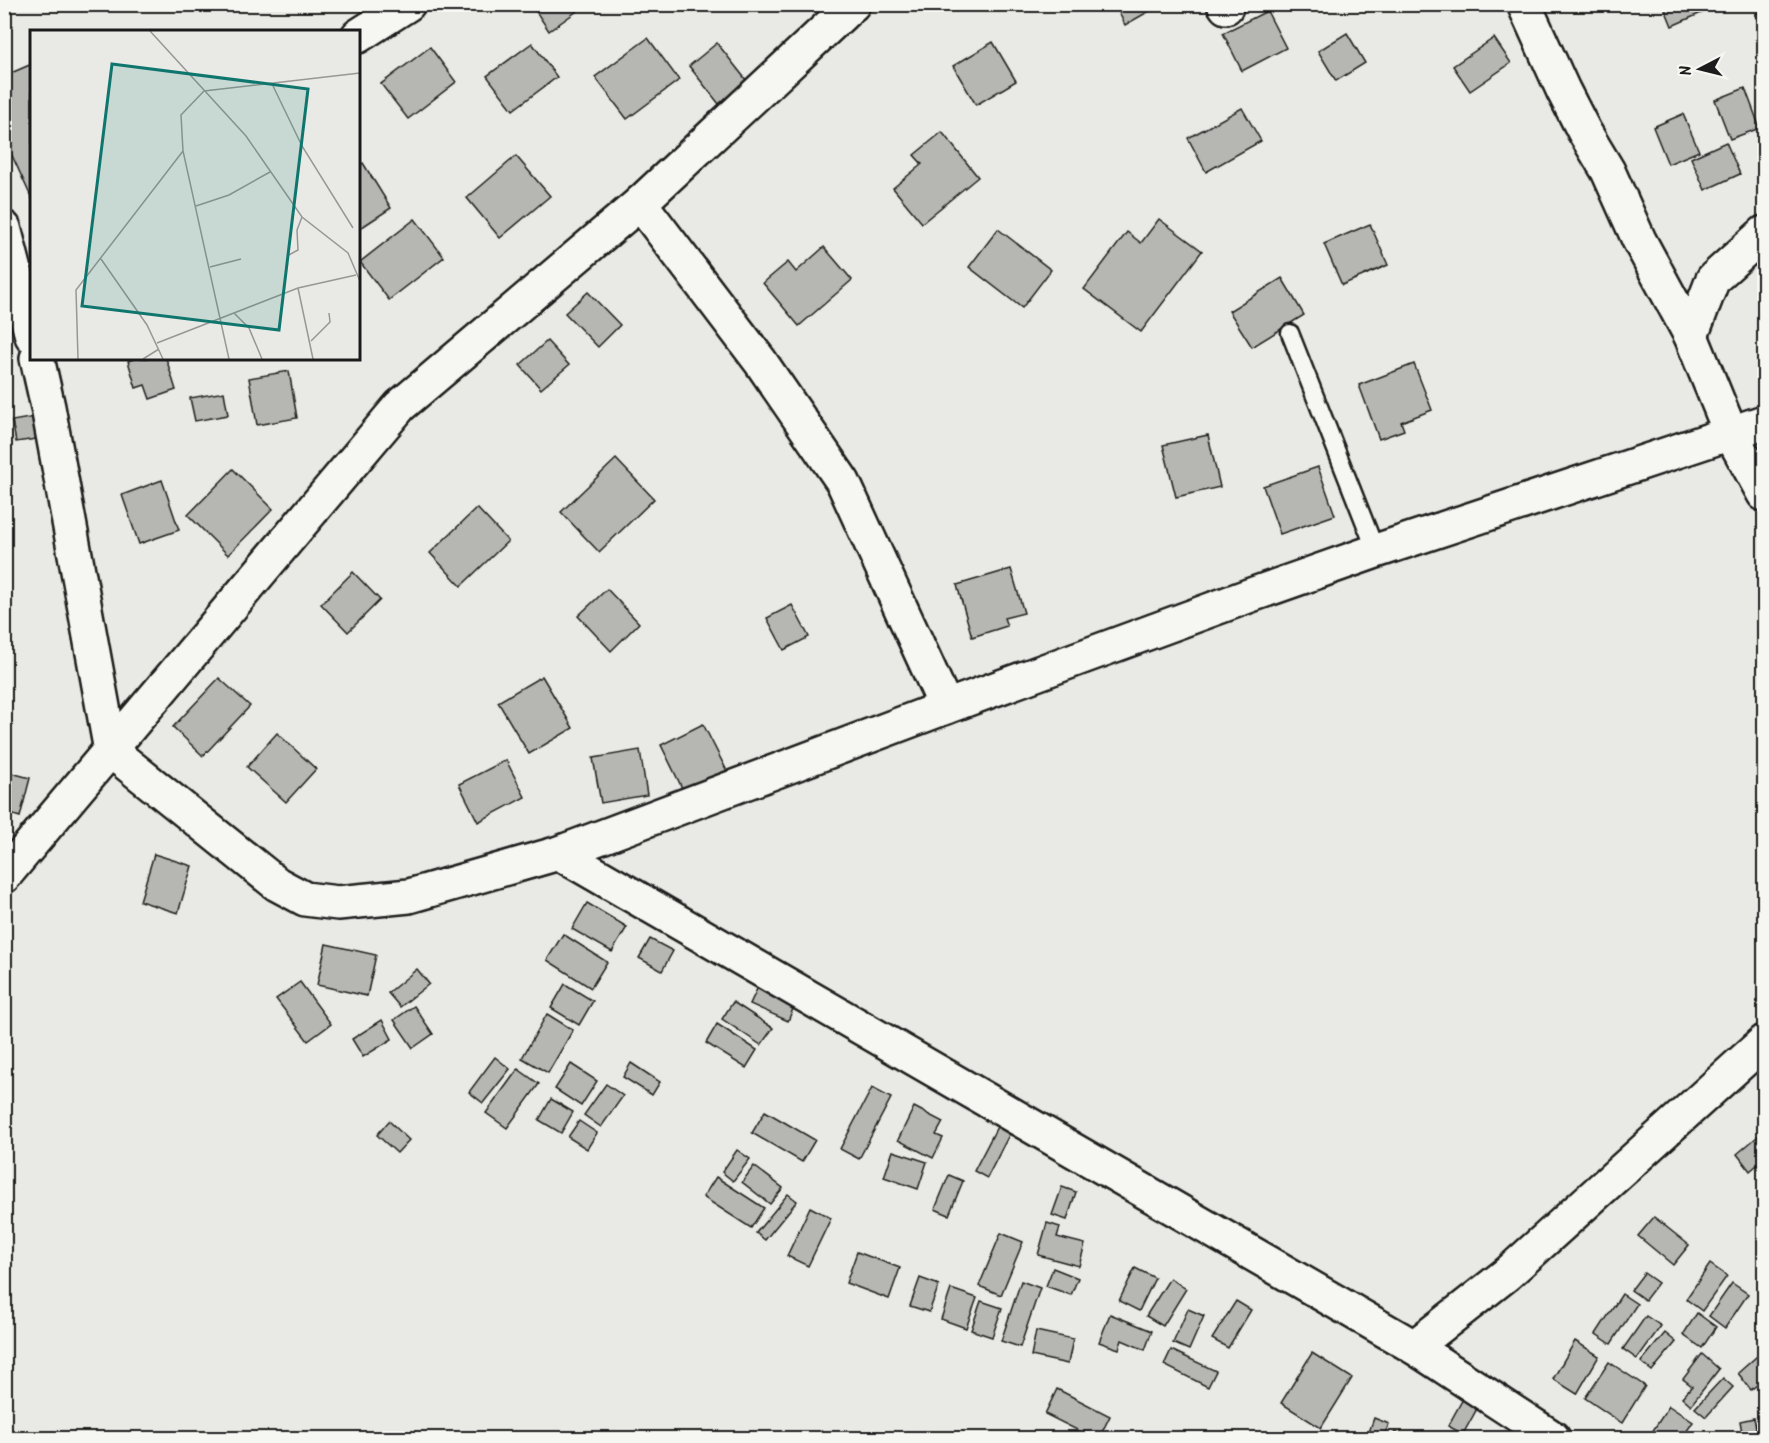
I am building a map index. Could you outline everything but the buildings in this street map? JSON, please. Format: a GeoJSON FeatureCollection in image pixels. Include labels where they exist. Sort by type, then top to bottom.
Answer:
{"type":"FeatureCollection","features":[{"type":"Feature","properties":{"kind":"street"},"geometry":{"type":"LineString","coordinates":[[360,35],[408,4]]}},
{"type":"Feature","properties":{"kind":"street"},"geometry":{"type":"LineString","coordinates":[[4,876],[400,406],[640,203],[854,4]]}},
{"type":"Feature","properties":{"kind":"street"},"geometry":{"type":"LineString","coordinates":[[1524,4],[1563,90],[1608,171],[1639,240],[1691,336],[1731,434],[1764,494]]}},
{"type":"Feature","properties":{"kind":"street"},"geometry":{"type":"LineString","coordinates":[[640,203],[760,362],[843,482],[946,707]]}},
{"type":"Feature","properties":{"kind":"street"},"geometry":{"type":"LineString","coordinates":[[1691,336],[1713,279],[1764,233]]}},
{"type":"Feature","properties":{"kind":"street"},"geometry":{"type":"LineString","coordinates":[[16,242],[30,324]]}},
{"type":"Feature","properties":{"kind":"street"},"geometry":{"type":"LineString","coordinates":[[37,360],[111,751],[277,884],[305,899],[338,903],[409,896],[559,853],[946,707],[1376,551],[1764,422]]}},
{"type":"Feature","properties":{"kind":"street"},"geometry":{"type":"LineString","coordinates":[[559,853],[1414,1347],[1553,1438]]}},
{"type":"Feature","properties":{"kind":"street"},"geometry":{"type":"LineString","coordinates":[[1414,1347],[1507,1274],[1764,1042]]}},
{"type":"Feature","properties":{"kind":"lane"},"geometry":{"type":"LineString","coordinates":[[1290,333],[1376,551]]}}]}
